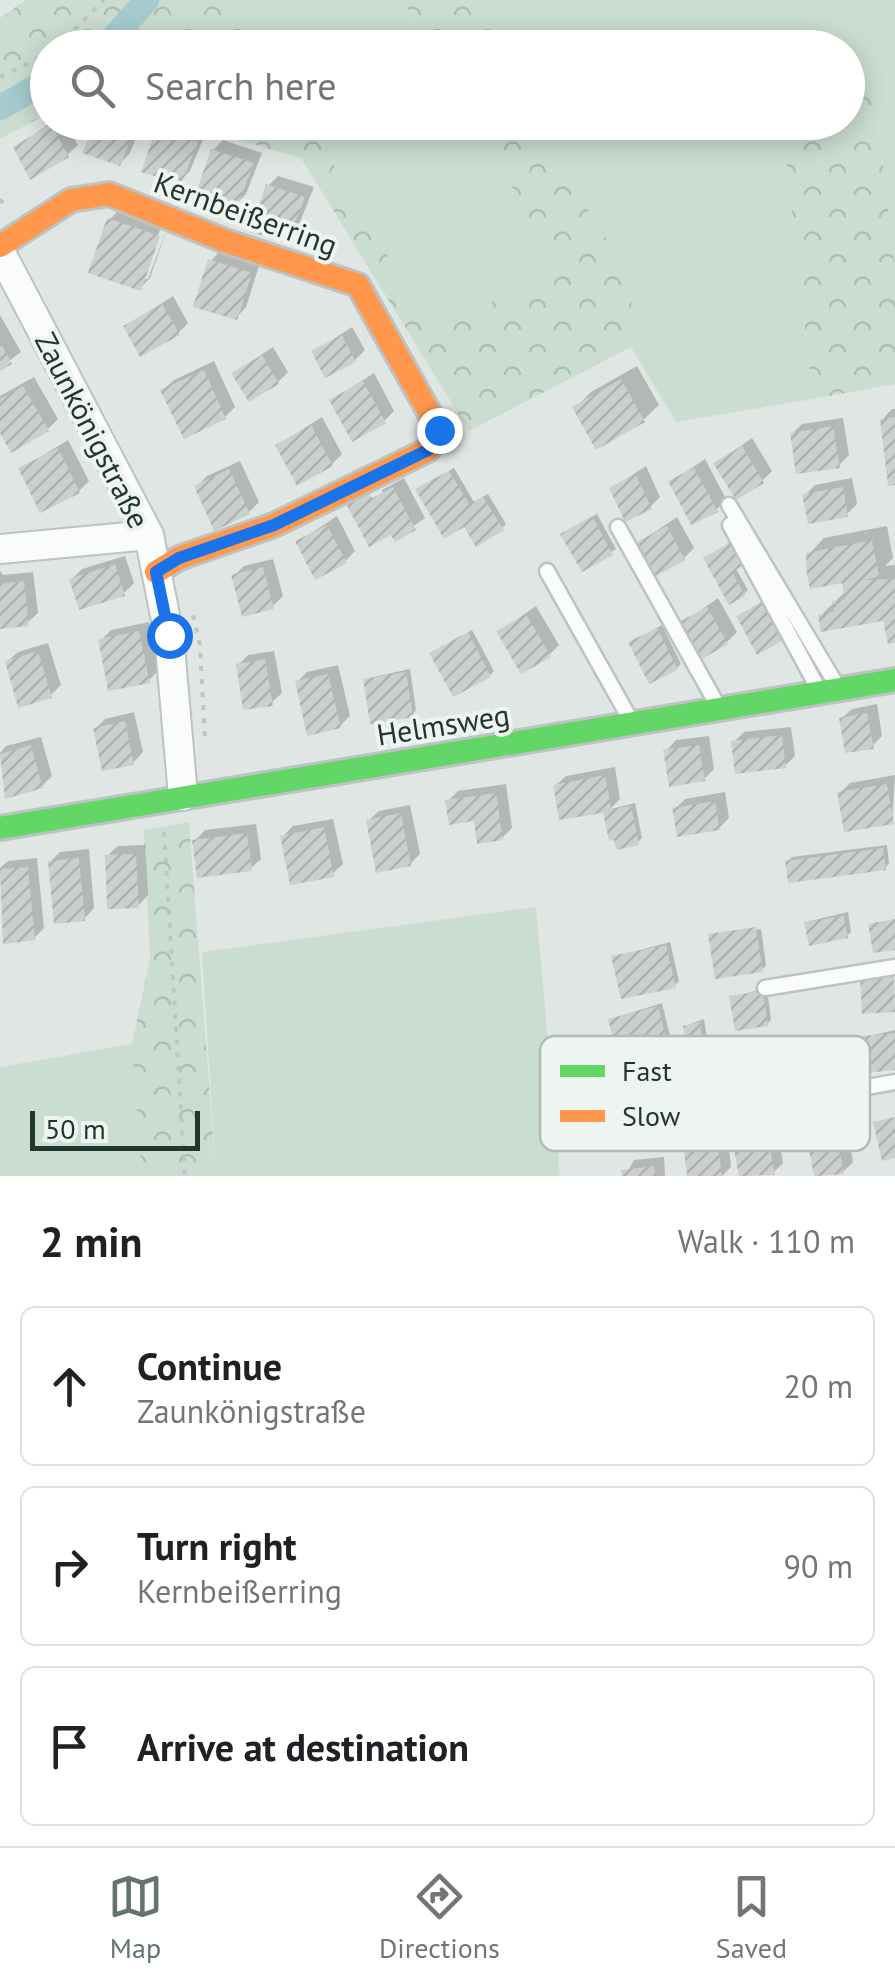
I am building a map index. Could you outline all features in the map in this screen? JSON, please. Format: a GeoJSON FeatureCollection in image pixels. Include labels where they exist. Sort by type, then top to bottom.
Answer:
{"type":"FeatureCollection","features":[{"type":"Feature","properties":{"kind":"street","name":"Kernbeißerring"},"geometry":{"type":"LineString","coordinates":[[0,248],[71,200],[109,194],[225,241],[358,285],[439,430],[428,450],[274,525],[179,558],[156,572]]}},
{"type":"Feature","properties":{"kind":"street","name":"Zaunkönigstraße"},"geometry":{"type":"LineString","coordinates":[[0,248],[148,535],[169,635],[183,796]]}},
{"type":"Feature","properties":{"kind":"street"},"geometry":{"type":"LineString","coordinates":[[0,549],[148,535]]}},
{"type":"Feature","properties":{"kind":"street","name":"Helmsweg"},"geometry":{"type":"LineString","coordinates":[[0,828],[895,680]]}},
{"type":"Feature","properties":{"kind":"lane"},"geometry":{"type":"LineString","coordinates":[[730,505],[830,691]]}},
{"type":"Feature","properties":{"kind":"lane"},"geometry":{"type":"LineString","coordinates":[[730,525],[830,691]]}},
{"type":"Feature","properties":{"kind":"lane"},"geometry":{"type":"LineString","coordinates":[[618,527],[720,709]]}},
{"type":"Feature","properties":{"kind":"lane"},"geometry":{"type":"LineString","coordinates":[[547,571],[633,724]]}},
{"type":"Feature","properties":{"kind":"lane"},"geometry":{"type":"LineString","coordinates":[[765,988],[895,967]]}},
{"type":"Feature","properties":{"kind":"lane"},"geometry":{"type":"LineString","coordinates":[[870,1087],[895,1082]]}},
{"type":"Feature","properties":{"kind":"path"},"geometry":{"type":"LineString","coordinates":[[74,30],[104,0]]}},
{"type":"Feature","properties":{"kind":"path"},"geometry":{"type":"LineString","coordinates":[[1,74],[30,62]]}},
{"type":"Feature","properties":{"kind":"path"},"geometry":{"type":"LineString","coordinates":[[183,796],[162,837],[184,1176]]}},
{"type":"Feature","properties":{"kind":"green space"},"geometry":{"type":"Polygon","coordinates":[[[26,0],[236,0],[254,30],[30,30],[30,123],[0,139],[0,18],[26,0]]]}},
{"type":"Feature","properties":{"kind":"green space"},"geometry":{"type":"Polygon","coordinates":[[[236,0],[402,0],[420,30],[254,30],[236,0]]]}},
{"type":"Feature","properties":{"kind":"green space"},"geometry":{"type":"Polygon","coordinates":[[[402,0],[495,0],[511,30],[420,30],[402,0]]]}},
{"type":"Feature","properties":{"kind":"green space"},"geometry":{"type":"Polygon","coordinates":[[[495,0],[895,0],[895,268],[873,82],[865,84],[865,30],[511,30],[495,0]]]}},
{"type":"Feature","properties":{"kind":"green space"},"geometry":{"type":"Polygon","coordinates":[[[873,82],[895,268],[895,384],[813,399],[784,140],[865,140],[865,84],[873,82]]]}},
{"type":"Feature","properties":{"kind":"green space"},"geometry":{"type":"Polygon","coordinates":[[[238,140],[319,140],[435,336],[557,263],[484,140],[545,140],[632,281],[631,347],[469,431],[301,158],[238,140]]]}},
{"type":"Feature","properties":{"kind":"green space"},"geometry":{"type":"Polygon","coordinates":[[[319,140],[484,140],[558,263],[435,336],[319,140]]]}},
{"type":"Feature","properties":{"kind":"green space"},"geometry":{"type":"Polygon","coordinates":[[[545,140],[784,140],[813,399],[676,422],[631,347],[632,281],[545,140]]]}},
{"type":"Feature","properties":{"kind":"green space"},"geometry":{"type":"Polygon","coordinates":[[[189,822],[216,1176],[142,1176],[132,1044],[150,959],[144,830],[189,822]]]}},
{"type":"Feature","properties":{"kind":"green space"},"geometry":{"type":"Polygon","coordinates":[[[536,907],[548,1036],[540,1036],[540,1151],[558,1151],[560,1176],[216,1176],[202,952],[536,907]]]}},
{"type":"Feature","properties":{"kind":"green space"},"geometry":{"type":"Polygon","coordinates":[[[132,1044],[142,1176],[0,1176],[0,1067],[132,1044]]]}},
{"type":"Feature","properties":{"kind":"building"},"geometry":{"type":"Polygon","coordinates":[[[30,137],[30,140],[60,140],[69,157],[30,180],[13,147],[30,137]]]}},
{"type":"Feature","properties":{"kind":"building"},"geometry":{"type":"Polygon","coordinates":[[[87,140],[130,140],[120,166],[82,153],[87,140]]]}},
{"type":"Feature","properties":{"kind":"building"},"geometry":{"type":"Polygon","coordinates":[[[152,140],[198,142],[181,184],[141,172],[152,140]]]}},
{"type":"Feature","properties":{"kind":"building"},"geometry":{"type":"Polygon","coordinates":[[[211,149],[254,163],[237,207],[195,196],[211,149]]]}},
{"type":"Feature","properties":{"kind":"building"},"geometry":{"type":"Polygon","coordinates":[[[266,184],[305,197],[288,240],[250,233],[266,184]]]}},
{"type":"Feature","properties":{"kind":"building"},"geometry":{"type":"Polygon","coordinates":[[[107,218],[160,236],[141,291],[88,273],[107,218]]]}},
{"type":"Feature","properties":{"kind":"building"},"geometry":{"type":"Polygon","coordinates":[[[208,259],[252,273],[237,320],[193,307],[208,259]]]}},
{"type":"Feature","properties":{"kind":"building"},"geometry":{"type":"Polygon","coordinates":[[[162,304],[180,335],[140,357],[123,326],[162,304]]]}},
{"type":"Feature","properties":{"kind":"building"},"geometry":{"type":"Polygon","coordinates":[[[342,335],[356,362],[325,378],[311,351],[342,335]]]}},
{"type":"Feature","properties":{"kind":"building"},"geometry":{"type":"Polygon","coordinates":[[[0,342],[12,364],[0,371],[0,342]]]}},
{"type":"Feature","properties":{"kind":"building"},"geometry":{"type":"Polygon","coordinates":[[[262,355],[279,384],[249,402],[231,373],[262,355]]]}},
{"type":"Feature","properties":{"kind":"building"},"geometry":{"type":"Polygon","coordinates":[[[204,370],[226,419],[184,439],[160,390],[204,370]]]}},
{"type":"Feature","properties":{"kind":"building"},"geometry":{"type":"Polygon","coordinates":[[[621,379],[645,422],[596,450],[572,407],[621,379]]]}},
{"type":"Feature","properties":{"kind":"building"},"geometry":{"type":"Polygon","coordinates":[[[363,381],[386,423],[352,442],[329,400],[363,381]]]}},
{"type":"Feature","properties":{"kind":"building"},"geometry":{"type":"Polygon","coordinates":[[[23,386],[49,431],[11,453],[0,433],[0,399],[23,386]]]}},
{"type":"Feature","properties":{"kind":"building"},"geometry":{"type":"Polygon","coordinates":[[[895,417],[895,485],[888,486],[880,419],[895,417]]]}},
{"type":"Feature","properties":{"kind":"building"},"geometry":{"type":"Polygon","coordinates":[[[311,425],[333,466],[297,486],[275,445],[311,425]]]}},
{"type":"Feature","properties":{"kind":"building"},"geometry":{"type":"Polygon","coordinates":[[[833,426],[840,468],[796,474],[790,433],[833,426]]]}},
{"type":"Feature","properties":{"kind":"building"},"geometry":{"type":"Polygon","coordinates":[[[742,446],[764,483],[736,500],[713,463],[742,446]]]}},
{"type":"Feature","properties":{"kind":"building"},"geometry":{"type":"Polygon","coordinates":[[[58,448],[80,493],[40,513],[18,468],[58,448]]]}},
{"type":"Feature","properties":{"kind":"building"},"geometry":{"type":"Polygon","coordinates":[[[694,468],[718,512],[691,525],[668,481],[694,468]]]}},
{"type":"Feature","properties":{"kind":"building"},"geometry":{"type":"Polygon","coordinates":[[[229,469],[250,514],[214,531],[194,486],[229,469]]]}},
{"type":"Feature","properties":{"kind":"building"},"geometry":{"type":"Polygon","coordinates":[[[449,471],[469,504],[483,497],[504,530],[476,547],[464,527],[444,539],[415,489],[449,471]]]}},
{"type":"Feature","properties":{"kind":"building"},"geometry":{"type":"Polygon","coordinates":[[[635,474],[652,509],[625,522],[609,488],[635,474]]]}},
{"type":"Feature","properties":{"kind":"building"},"geometry":{"type":"Polygon","coordinates":[[[393,487],[416,530],[395,542],[391,535],[369,547],[346,504],[368,492],[372,498],[393,487]]]}},
{"type":"Feature","properties":{"kind":"building"},"geometry":{"type":"Polygon","coordinates":[[[843,487],[848,517],[808,524],[802,494],[843,487]]]}},
{"type":"Feature","properties":{"kind":"building"},"geometry":{"type":"Polygon","coordinates":[[[592,516],[613,555],[582,572],[560,534],[592,516]]]}},
{"type":"Feature","properties":{"kind":"building"},"geometry":{"type":"Polygon","coordinates":[[[327,525],[347,563],[315,580],[295,541],[327,525]]]}},
{"type":"Feature","properties":{"kind":"building"},"geometry":{"type":"Polygon","coordinates":[[[667,526],[685,560],[656,576],[637,542],[667,526]]]}},
{"type":"Feature","properties":{"kind":"building"},"geometry":{"type":"Polygon","coordinates":[[[872,540],[879,576],[866,580],[895,579],[895,643],[888,644],[883,621],[821,632],[818,615],[834,611],[832,601],[845,599],[842,583],[810,589],[806,553],[872,540]]]}},
{"type":"Feature","properties":{"kind":"building"},"geometry":{"type":"Polygon","coordinates":[[[729,543],[742,566],[732,572],[745,596],[729,605],[703,558],[729,543]]]}},
{"type":"Feature","properties":{"kind":"building"},"geometry":{"type":"Polygon","coordinates":[[[115,564],[125,596],[79,610],[69,579],[115,564]]]}},
{"type":"Feature","properties":{"kind":"building"},"geometry":{"type":"Polygon","coordinates":[[[263,567],[274,609],[242,617],[231,575],[263,567]]]}},
{"type":"Feature","properties":{"kind":"building"},"geometry":{"type":"Polygon","coordinates":[[[24,581],[29,626],[0,629],[0,584],[24,581]]]}},
{"type":"Feature","properties":{"kind":"building"},"geometry":{"type":"Polygon","coordinates":[[[769,599],[789,637],[757,655],[736,616],[769,599]]]}},
{"type":"Feature","properties":{"kind":"building"},"geometry":{"type":"Polygon","coordinates":[[[707,607],[728,644],[702,659],[681,621],[707,607]]]}},
{"type":"Feature","properties":{"kind":"building"},"geometry":{"type":"Polygon","coordinates":[[[526,614],[551,657],[521,674],[496,631],[526,614]]]}},
{"type":"Feature","properties":{"kind":"building"},"geometry":{"type":"Polygon","coordinates":[[[657,628],[678,670],[649,684],[628,642],[657,628]]]}},
{"type":"Feature","properties":{"kind":"building"},"geometry":{"type":"Polygon","coordinates":[[[139,631],[150,683],[108,691],[98,639],[139,631]]]}},
{"type":"Feature","properties":{"kind":"building"},"geometry":{"type":"Polygon","coordinates":[[[468,632],[491,677],[453,697],[429,653],[468,632]]]}},
{"type":"Feature","properties":{"kind":"building"},"geometry":{"type":"Polygon","coordinates":[[[38,651],[52,698],[18,708],[5,661],[38,651]]]}},
{"type":"Feature","properties":{"kind":"building"},"geometry":{"type":"Polygon","coordinates":[[[265,659],[273,706],[243,710],[236,664],[265,659]]]}},
{"type":"Feature","properties":{"kind":"building"},"geometry":{"type":"Polygon","coordinates":[[[406,672],[413,717],[370,724],[363,679],[406,672]]]}},
{"type":"Feature","properties":{"kind":"building"},"geometry":{"type":"Polygon","coordinates":[[[328,674],[341,728],[307,736],[295,681],[328,674]]]}},
{"type":"Feature","properties":{"kind":"building"},"geometry":{"type":"Polygon","coordinates":[[[867,713],[874,749],[845,753],[839,718],[867,713]]]}},
{"type":"Feature","properties":{"kind":"building"},"geometry":{"type":"Polygon","coordinates":[[[125,721],[134,765],[102,771],[93,728],[125,721]]]}},
{"type":"Feature","properties":{"kind":"building"},"geometry":{"type":"Polygon","coordinates":[[[782,735],[786,768],[735,774],[731,741],[782,735]]]}},
{"type":"Feature","properties":{"kind":"building"},"geometry":{"type":"Polygon","coordinates":[[[31,745],[43,788],[5,799],[0,754],[31,745]]]}},
{"type":"Feature","properties":{"kind":"building"},"geometry":{"type":"Polygon","coordinates":[[[699,745],[705,781],[669,787],[663,750],[699,745]]]}},
{"type":"Feature","properties":{"kind":"building"},"geometry":{"type":"Polygon","coordinates":[[[605,775],[611,809],[631,806],[639,845],[616,850],[614,840],[609,841],[603,813],[559,820],[553,785],[605,775]]]}},
{"type":"Feature","properties":{"kind":"building"},"geometry":{"type":"Polygon","coordinates":[[[887,784],[894,824],[844,832],[837,792],[887,784]]]}},
{"type":"Feature","properties":{"kind":"building"},"geometry":{"type":"Polygon","coordinates":[[[496,793],[503,840],[477,844],[474,821],[449,825],[445,800],[496,793]]]}},
{"type":"Feature","properties":{"kind":"building"},"geometry":{"type":"Polygon","coordinates":[[[715,801],[720,830],[677,837],[672,808],[715,801]]]}},
{"type":"Feature","properties":{"kind":"building"},"geometry":{"type":"Polygon","coordinates":[[[401,813],[411,866],[376,873],[366,820],[401,813]]]}},
{"type":"Feature","properties":{"kind":"building"},"geometry":{"type":"Polygon","coordinates":[[[324,827],[334,877],[290,885],[280,836],[324,827]]]}},
{"type":"Feature","properties":{"kind":"building"},"geometry":{"type":"Polygon","coordinates":[[[247,833],[252,871],[197,878],[192,840],[247,833]]]}},
{"type":"Feature","properties":{"kind":"building"},"geometry":{"type":"Polygon","coordinates":[[[883,848],[886,870],[788,883],[785,861],[883,848]]]}},
{"type":"Feature","properties":{"kind":"building"},"geometry":{"type":"Polygon","coordinates":[[[136,854],[139,908],[107,909],[105,855],[136,854]]]}},
{"type":"Feature","properties":{"kind":"building"},"geometry":{"type":"Polygon","coordinates":[[[79,858],[85,921],[54,924],[48,861],[79,858]]]}},
{"type":"Feature","properties":{"kind":"building"},"geometry":{"type":"Polygon","coordinates":[[[28,867],[35,940],[3,944],[0,869],[28,867]]]}},
{"type":"Feature","properties":{"kind":"building"},"geometry":{"type":"Polygon","coordinates":[[[844,916],[848,938],[809,946],[804,922],[844,916]]]}},
{"type":"Feature","properties":{"kind":"building"},"geometry":{"type":"Polygon","coordinates":[[[895,919],[895,950],[873,953],[868,924],[895,919]]]}},
{"type":"Feature","properties":{"kind":"building"},"geometry":{"type":"Polygon","coordinates":[[[756,927],[763,972],[715,979],[708,934],[756,927]]]}},
{"type":"Feature","properties":{"kind":"building"},"geometry":{"type":"Polygon","coordinates":[[[666,945],[676,988],[621,999],[611,956],[666,945]]]}},
{"type":"Feature","properties":{"kind":"building"},"geometry":{"type":"Polygon","coordinates":[[[894,975],[895,1012],[862,1014],[860,977],[894,975]]]}},
{"type":"Feature","properties":{"kind":"building"},"geometry":{"type":"Polygon","coordinates":[[[763,991],[768,1026],[735,1031],[729,996],[763,991]]]}},
{"type":"Feature","properties":{"kind":"building"},"geometry":{"type":"Polygon","coordinates":[[[658,1006],[666,1036],[612,1036],[608,1019],[658,1006]]]}},
{"type":"Feature","properties":{"kind":"building"},"geometry":{"type":"Polygon","coordinates":[[[700,1022],[702,1036],[685,1036],[683,1026],[700,1022]]]}},
{"type":"Feature","properties":{"kind":"building"},"geometry":{"type":"Polygon","coordinates":[[[895,1033],[895,1070],[870,1072],[870,1036],[861,1036],[895,1033]]]}},
{"type":"Feature","properties":{"kind":"building"},"geometry":{"type":"Polygon","coordinates":[[[895,1117],[895,1158],[882,1161],[873,1122],[895,1117]]]}},
{"type":"Feature","properties":{"kind":"building"},"geometry":{"type":"Polygon","coordinates":[[[684,1151],[719,1151],[722,1176],[687,1176],[684,1151]]]}},
{"type":"Feature","properties":{"kind":"building"},"geometry":{"type":"Polygon","coordinates":[[[734,1151],[770,1151],[775,1175],[739,1176],[734,1151]]]}},
{"type":"Feature","properties":{"kind":"building"},"geometry":{"type":"Polygon","coordinates":[[[809,1151],[840,1151],[844,1174],[814,1176],[809,1151]]]}},
{"type":"Feature","properties":{"kind":"building"},"geometry":{"type":"Polygon","coordinates":[[[654,1166],[655,1176],[622,1176],[621,1170],[654,1166]]]}},
{"type":"Feature","properties":{"kind":"waterway"},"geometry":{"type":"LineString","coordinates":[[120,30],[147,0]]}},
{"type":"Feature","properties":{"kind":"waterway"},"geometry":{"type":"LineString","coordinates":[[0,108],[30,90]]}},
{"type":"Feature","properties":{"kind":"traffic: fast"},"geometry":{"type":"LineString","coordinates":[[0,828],[895,680]]}},
{"type":"Feature","properties":{"kind":"traffic: slow"},"geometry":{"type":"LineString","coordinates":[[0,246],[71,200],[109,194],[225,241],[358,285],[439,430],[428,450],[274,525],[179,558],[156,572]]}},
{"type":"Feature","properties":{"kind":"route"},"geometry":{"type":"LineString","coordinates":[[169,635],[156,572],[179,558],[274,525],[428,450],[439,430]]}}]}
